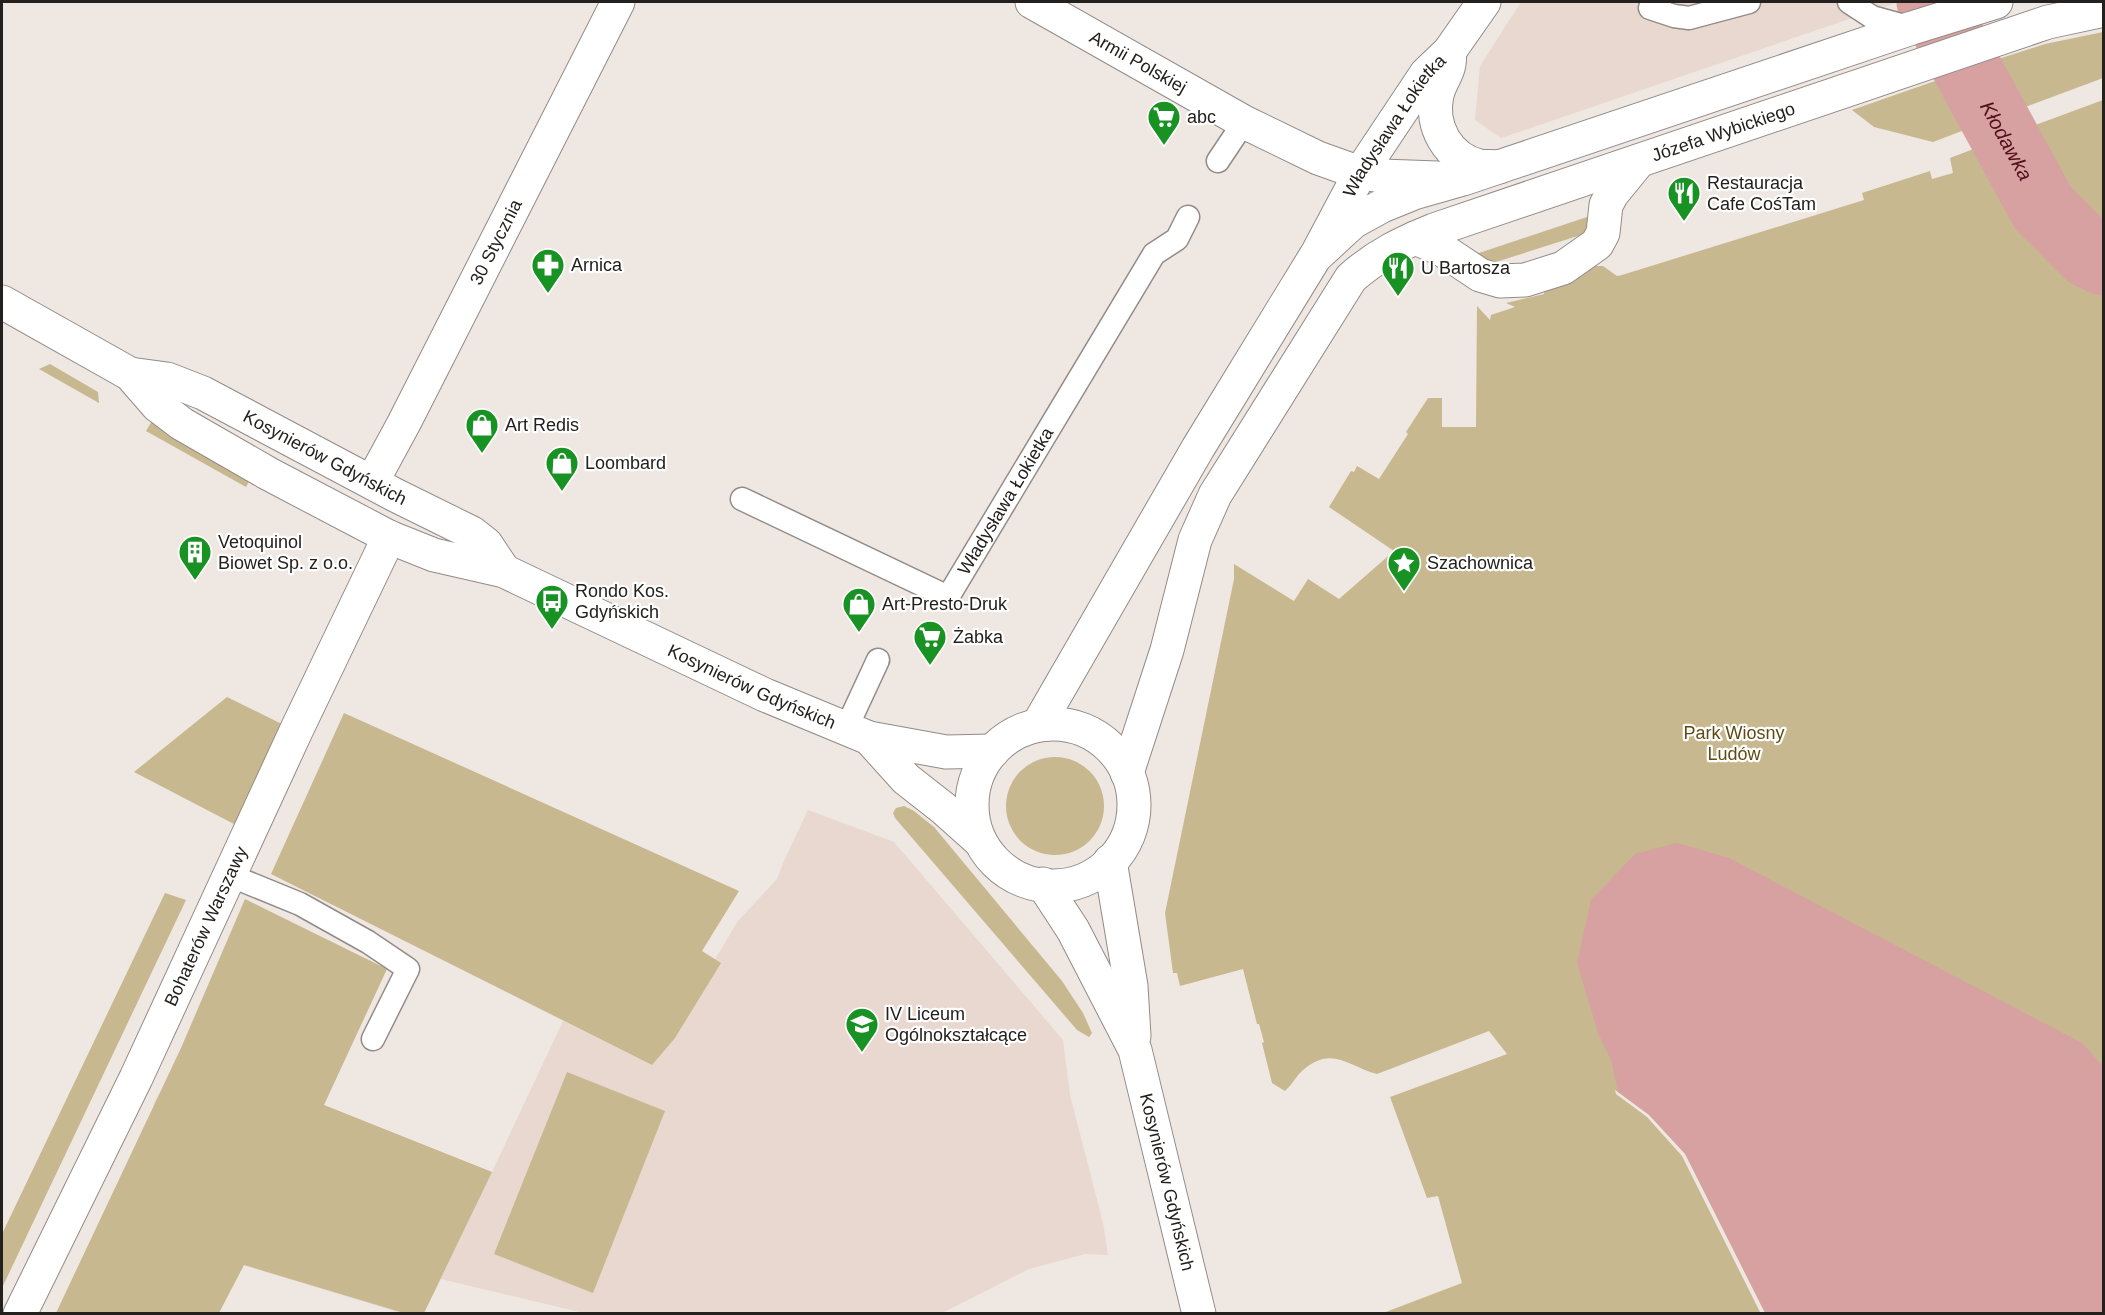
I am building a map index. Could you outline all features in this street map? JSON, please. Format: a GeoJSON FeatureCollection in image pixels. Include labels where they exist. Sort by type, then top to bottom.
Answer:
{"type":"FeatureCollection","features":[{"type":"Feature","properties":{"kind":"street","name":"30 Stycznia"},"geometry":{"type":"LineString","coordinates":[[372,482],[410,412],[618,2]]}},
{"type":"Feature","properties":{"kind":"street","name":"Armii Polskiej"},"geometry":{"type":"LineString","coordinates":[[1032,2],[1244,122],[1318,158],[1360,172],[1382,176],[1462,179]]}},
{"type":"Feature","properties":{"kind":"street","name":"Władysława Łokietka"},"geometry":{"type":"LineString","coordinates":[[1038,725],[1198,448],[1315,256],[1360,172],[1426,74],[1449,52],[1484,2]]}},
{"type":"Feature","properties":{"kind":"street","name":"Józefa Wybickiego"},"geometry":{"type":"LineString","coordinates":[[1499,167],[1996,2]]}},
{"type":"Feature","properties":{"kind":"street","name":"Józefa Wybickiego"},"geometry":{"type":"LineString","coordinates":[[1127,773],[1167,650],[1195,540],[1215,495],[1351,278],[1367,264],[1393,247],[1415,238],[1924,63],[2048,22],[2103,10]]}},
{"type":"Feature","properties":{"kind":"street"},"geometry":{"type":"LineString","coordinates":[[1449,52],[1451,63],[1437,92],[1434,111],[1438,130],[1448,146],[1462,159],[1480,166],[1499,167]]}},
{"type":"Feature","properties":{"kind":"street"},"geometry":{"type":"LineString","coordinates":[[1415,238],[1442,249],[1480,275],[1500,281],[1525,280],[1563,268],[1597,244],[1603,233],[1606,205],[1612,194],[1639,161]]}},
{"type":"Feature","properties":{"kind":"street","name":"Władysława Łokietka"},"geometry":{"type":"LineString","coordinates":[[1315,256],[1353,222],[1382,206],[1414,193],[1499,167]]}},
{"type":"Feature","properties":{"kind":"street","name":"Kosynierów Gdyńskich"},"geometry":{"type":"LineString","coordinates":[[2,303],[130,374],[158,405],[182,424],[389,537],[434,555],[504,571],[765,695],[857,733],[946,752],[993,751]]}},
{"type":"Feature","properties":{"kind":"street","name":"Kosynierów Gdyńskich"},"geometry":{"type":"LineString","coordinates":[[130,374],[167,380],[203,393],[472,532],[486,544],[504,571]]}},
{"type":"Feature","properties":{"kind":"street"},"geometry":{"type":"LineString","coordinates":[[308,494],[342,495],[360,491],[372,482]]}},
{"type":"Feature","properties":{"kind":"street","name":"Bohaterów Warszawy"},"geometry":{"type":"LineString","coordinates":[[20,1314],[136,1078],[296,731],[389,537]]}},
{"type":"Feature","properties":{"kind":"street"},"geometry":{"type":"LineString","coordinates":[[1060,724],[1091,734],[1116,755],[1135,788],[1134,825],[1123,846],[1110,861],[1079,881],[1043,884],[1016,876],[995,861],[980,841],[975,826],[972,794],[980,771],[993,751],[1007,738],[1038,725],[1060,724]]}},
{"type":"Feature","properties":{"kind":"street","name":"Kosynierów Gdyńskich"},"geometry":{"type":"LineString","coordinates":[[857,733],[906,779],[980,841]]}},
{"type":"Feature","properties":{"kind":"street","name":"Kosynierów Gdyńskich"},"geometry":{"type":"LineString","coordinates":[[1110,861],[1131,986],[1135,1050],[1199,1314]]}},
{"type":"Feature","properties":{"kind":"street","name":"Kosynierów Gdyńskich"},"geometry":{"type":"LineString","coordinates":[[1043,884],[1073,930],[1135,1050]]}},
{"type":"Feature","properties":{"kind":"lane"},"geometry":{"type":"LineString","coordinates":[[1650,8],[1689,18],[1749,2]]}},
{"type":"Feature","properties":{"kind":"lane"},"geometry":{"type":"LineString","coordinates":[[1849,2],[1872,17],[1912,28]]}},
{"type":"Feature","properties":{"kind":"lane"},"geometry":{"type":"LineString","coordinates":[[1218,161],[1244,122]]}},
{"type":"Feature","properties":{"kind":"lane","name":"Władysława Łokietka"},"geometry":{"type":"LineString","coordinates":[[742,499],[911,589],[948,597],[1154,254],[1177,238],[1188,217]]}},
{"type":"Feature","properties":{"kind":"lane"},"geometry":{"type":"LineString","coordinates":[[857,733],[878,660]]}},
{"type":"Feature","properties":{"kind":"lane"},"geometry":{"type":"LineString","coordinates":[[229,875],[300,904],[368,942],[408,969],[373,1040]]}},
{"type":"Feature","properties":{"kind":"shaded area"},"geometry":{"type":"Polygon","coordinates":[[[1521,2],[1899,2],[1501,138],[1475,120],[1480,66],[1521,2]]]}},
{"type":"Feature","properties":{"kind":"shaded area","name":"IV Liceum Ogólnokształcące"},"geometry":{"type":"Polygon","coordinates":[[[808,810],[894,842],[1063,1040],[1070,1095],[1103,1223],[1108,1255],[1085,1254],[1029,1269],[942,1313],[584,1313],[441,1279],[424,1313],[404,1314],[259,1270],[139,1229],[154,1102],[160,1093],[265,1082],[492,1172],[563,1021],[652,1065],[738,921],[777,879],[808,810]]]}},
{"type":"Feature","properties":{"kind":"green space"},"geometry":{"type":"Polygon","coordinates":[[[2103,32],[2103,78],[2012,112],[1989,62],[2045,44],[2103,32]]]}},
{"type":"Feature","properties":{"kind":"green space"},"geometry":{"type":"Polygon","coordinates":[[[1955,74],[1980,124],[1933,142],[1874,127],[1852,110],[1955,74]]]}},
{"type":"Feature","properties":{"kind":"green space","name":"Park Wiosny Ludów"},"geometry":{"type":"Polygon","coordinates":[[[2103,100],[2103,1313],[1383,1313],[1462,1283],[1438,1196],[1427,1198],[1390,1097],[1507,1054],[1489,1031],[1377,1074],[1340,1060],[1323,1059],[1303,1070],[1285,1091],[1272,1083],[1262,1043],[1264,1042],[1243,969],[1180,986],[1177,973],[1173,973],[1165,913],[1234,579],[1234,564],[1294,601],[1308,579],[1339,599],[1394,551],[1329,507],[1351,471],[1354,472],[1357,466],[1379,479],[1428,398],[1442,398],[1442,427],[1476,427],[1477,306],[1490,320],[1491,315],[1515,307],[1506,303],[1544,294],[1545,280],[1579,266],[1603,266],[1617,276],[1622,275],[1864,200],[1862,193],[1930,171],[1932,179],[1953,173],[1950,158],[1989,143],[1997,159],[2053,201],[2019,131],[2103,100]]]}},
{"type":"Feature","properties":{"kind":"green space"},"geometry":{"type":"Polygon","coordinates":[[[1596,214],[1584,234],[1493,263],[1470,256],[1596,214]]]}},
{"type":"Feature","properties":{"kind":"green space"},"geometry":{"type":"Polygon","coordinates":[[[50,364],[98,392],[99,403],[39,369],[50,364]]]}},
{"type":"Feature","properties":{"kind":"green space"},"geometry":{"type":"Polygon","coordinates":[[[152,421],[251,477],[246,487],[146,431],[152,421]]]}},
{"type":"Feature","properties":{"kind":"green space"},"geometry":{"type":"Polygon","coordinates":[[[227,697],[296,731],[257,836],[134,772],[227,697]]]}},
{"type":"Feature","properties":{"kind":"green space"},"geometry":{"type":"Polygon","coordinates":[[[344,713],[739,891],[702,951],[721,963],[675,1038],[652,1065],[271,874],[344,713]]]}},
{"type":"Feature","properties":{"kind":"green space"},"geometry":{"type":"Polygon","coordinates":[[[1055,757],[1074,761],[1089,772],[1100,787],[1104,806],[1100,825],[1089,840],[1074,851],[1055,855],[1036,851],[1021,840],[1010,825],[1006,806],[1010,787],[1021,772],[1036,761],[1055,757]]]}},
{"type":"Feature","properties":{"kind":"green space"},"geometry":{"type":"Polygon","coordinates":[[[904,806],[934,827],[1062,981],[1083,1013],[1092,1033],[1089,1037],[1077,1030],[895,818],[893,813],[896,808],[904,806]]]}},
{"type":"Feature","properties":{"kind":"green space"},"geometry":{"type":"Polygon","coordinates":[[[165,893],[186,900],[2,1288],[2,1234],[165,893]]]}},
{"type":"Feature","properties":{"kind":"green space"},"geometry":{"type":"Polygon","coordinates":[[[245,899],[387,969],[324,1105],[492,1172],[424,1313],[404,1313],[244,1265],[219,1313],[56,1313],[181,1048],[245,899]]]}},
{"type":"Feature","properties":{"kind":"green space"},"geometry":{"type":"Polygon","coordinates":[[[567,1072],[665,1111],[593,1293],[494,1254],[567,1072]]]}},
{"type":"Feature","properties":{"kind":"water"},"geometry":{"type":"Polygon","coordinates":[[[1989,62],[2012,112],[1980,124],[1955,74],[1989,62]]]}},
{"type":"Feature","properties":{"kind":"water"},"geometry":{"type":"Polygon","coordinates":[[[2019,131],[2043,181],[2062,213],[2087,240],[2103,250],[2103,286],[2051,243],[2023,211],[1989,143],[2019,131]]]}},
{"type":"Feature","properties":{"kind":"water"},"geometry":{"type":"Polygon","coordinates":[[[1677,843],[1729,858],[2082,1043],[2103,1066],[2103,1313],[1765,1313],[1685,1154],[1649,1115],[1618,1092],[1611,1060],[1598,1033],[1577,963],[1591,900],[1635,854],[1677,843]]]}},
{"type":"Feature","properties":{"kind":"pier"},"geometry":{"type":"Polygon","coordinates":[[[1615,1090],[1649,1115],[1685,1154],[1765,1313],[1761,1314],[1682,1156],[1647,1117],[1616,1094],[1615,1090]]]}},
{"type":"Feature","properties":{"kind":"waterway","name":"Kłodawka"},"geometry":{"type":"LineString","coordinates":[[1931,2],[2043,208],[2089,254],[2104,261]]}},
{"type":"Feature","properties":{"kind":"place","name":"abc"},"geometry":{"type":"Point","coordinates":[1164,146]}},
{"type":"Feature","properties":{"kind":"place","name":"Restauracja Cafe CośTam"},"geometry":{"type":"Point","coordinates":[1684,222]}},
{"type":"Feature","properties":{"kind":"place","name":"Arnica"},"geometry":{"type":"Point","coordinates":[548,294]}},
{"type":"Feature","properties":{"kind":"place","name":"U Bartosza"},"geometry":{"type":"Point","coordinates":[1398,297]}},
{"type":"Feature","properties":{"kind":"place","name":"Art Redis"},"geometry":{"type":"Point","coordinates":[482,454]}},
{"type":"Feature","properties":{"kind":"place","name":"Loombard"},"geometry":{"type":"Point","coordinates":[562,492]}},
{"type":"Feature","properties":{"kind":"place","name":"Vetoquinol Biowet Sp. z o.o."},"geometry":{"type":"Point","coordinates":[195,581]}},
{"type":"Feature","properties":{"kind":"place","name":"Szachownica"},"geometry":{"type":"Point","coordinates":[1404,592]}},
{"type":"Feature","properties":{"kind":"place","name":"Rondo Kos. Gdyńskich"},"geometry":{"type":"Point","coordinates":[552,630]}},
{"type":"Feature","properties":{"kind":"place","name":"Art-Presto-Druk"},"geometry":{"type":"Point","coordinates":[859,633]}},
{"type":"Feature","properties":{"kind":"place","name":"Żabka"},"geometry":{"type":"Point","coordinates":[930,666]}},
{"type":"Feature","properties":{"kind":"place","name":"IV Liceum Ogólnokształcące"},"geometry":{"type":"Point","coordinates":[862,1053]}}]}
